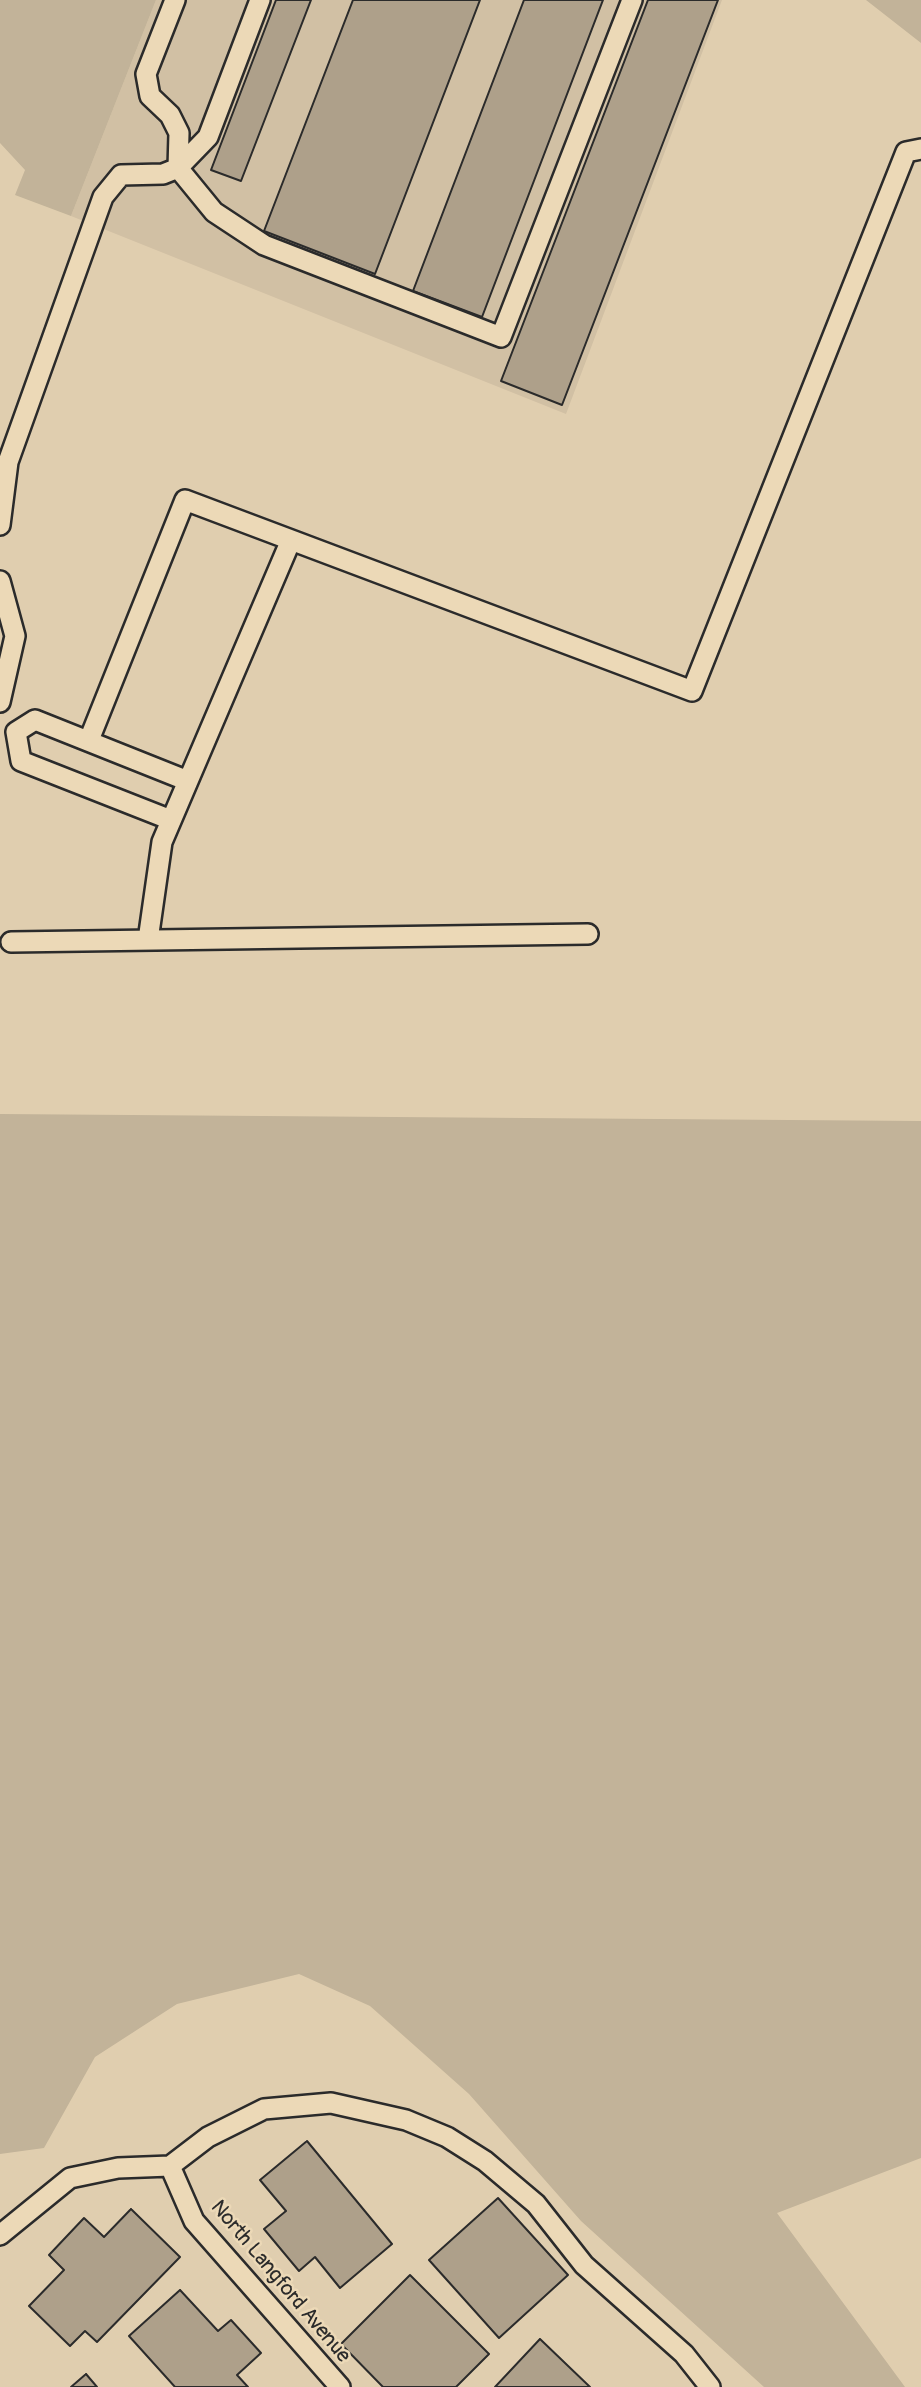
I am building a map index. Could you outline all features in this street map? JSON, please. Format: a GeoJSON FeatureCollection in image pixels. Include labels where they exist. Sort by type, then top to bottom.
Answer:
{"type":"FeatureCollection","features":[{"type":"Feature","properties":{"kind":"lane"},"geometry":{"type":"LineString","coordinates":[[174,0],[146,74],[150,96],[170,115],[179,133],[178,168],[214,212],[264,245],[501,337],[632,0]]}},
{"type":"Feature","properties":{"kind":"lane"},"geometry":{"type":"LineString","coordinates":[[0,526],[8,462],[103,197],[121,175],[163,174],[178,168],[208,136],[260,0]]}},
{"type":"Feature","properties":{"kind":"lane"},"geometry":{"type":"LineString","coordinates":[[89,740],[185,500],[692,691],[906,152],[921,149]]}},
{"type":"Feature","properties":{"kind":"lane"},"geometry":{"type":"LineString","coordinates":[[148,940],[162,842],[291,540]]}},
{"type":"Feature","properties":{"kind":"lane"},"geometry":{"type":"LineString","coordinates":[[0,581],[15,636],[0,702]]}},
{"type":"Feature","properties":{"kind":"lane"},"geometry":{"type":"LineString","coordinates":[[171,820],[21,761],[8,729],[35,720],[188,781]]}},
{"type":"Feature","properties":{"kind":"lane"},"geometry":{"type":"LineString","coordinates":[[11,942],[588,934]]}},
{"type":"Feature","properties":{"kind":"lane"},"geometry":{"type":"LineString","coordinates":[[0,2235],[70,2178],[118,2168],[170,2166],[208,2137],[264,2109],[331,2103],[406,2120],[447,2137],[485,2161],[536,2204],[583,2265],[684,2354],[710,2387]]}},
{"type":"Feature","properties":{"kind":"lane","name":"North Langford Avenue"},"geometry":{"type":"LineString","coordinates":[[170,2166],[194,2221],[340,2387]]}},
{"type":"Feature","properties":{"kind":"shaded area"},"geometry":{"type":"Polygon","coordinates":[[[0,0],[156,0],[71,216],[15,195],[25,170],[0,143],[0,0]]]}},
{"type":"Feature","properties":{"kind":"shaded area"},"geometry":{"type":"Polygon","coordinates":[[[156,0],[722,0],[566,414],[71,216],[156,0]]]}},
{"type":"Feature","properties":{"kind":"shaded area"},"geometry":{"type":"Polygon","coordinates":[[[866,0],[921,0],[921,43],[866,0]]]}},
{"type":"Feature","properties":{"kind":"shaded area"},"geometry":{"type":"Polygon","coordinates":[[[0,1114],[921,1121],[921,2158],[777,2213],[905,2387],[764,2387],[581,2221],[469,2094],[370,2006],[299,1974],[177,2004],[95,2057],[44,2148],[0,2154],[0,1114]]]}},
{"type":"Feature","properties":{"kind":"building"},"geometry":{"type":"Polygon","coordinates":[[[276,0],[311,0],[241,181],[211,170],[276,0]]]}},
{"type":"Feature","properties":{"kind":"building"},"geometry":{"type":"Polygon","coordinates":[[[353,0],[480,0],[375,274],[264,231],[353,0]]]}},
{"type":"Feature","properties":{"kind":"building"},"geometry":{"type":"Polygon","coordinates":[[[524,0],[603,0],[482,317],[413,291],[524,0]]]}},
{"type":"Feature","properties":{"kind":"building"},"geometry":{"type":"Polygon","coordinates":[[[648,0],[718,0],[562,405],[501,381],[648,0]]]}},
{"type":"Feature","properties":{"kind":"building"},"geometry":{"type":"Polygon","coordinates":[[[307,2141],[392,2244],[340,2288],[315,2257],[299,2271],[264,2229],[286,2211],[260,2180],[307,2141]]]}},
{"type":"Feature","properties":{"kind":"building"},"geometry":{"type":"Polygon","coordinates":[[[498,2198],[568,2275],[499,2338],[429,2260],[498,2198]]]}},
{"type":"Feature","properties":{"kind":"building"},"geometry":{"type":"Polygon","coordinates":[[[131,2209],[180,2257],[97,2342],[85,2331],[70,2346],[29,2306],[64,2270],[49,2255],[84,2218],[104,2237],[131,2209]]]}},
{"type":"Feature","properties":{"kind":"building"},"geometry":{"type":"Polygon","coordinates":[[[410,2275],[489,2354],[456,2387],[383,2387],[341,2344],[410,2275]]]}},
{"type":"Feature","properties":{"kind":"building"},"geometry":{"type":"Polygon","coordinates":[[[180,2290],[218,2331],[231,2320],[261,2353],[237,2375],[248,2387],[175,2387],[129,2336],[180,2290]]]}},
{"type":"Feature","properties":{"kind":"building"},"geometry":{"type":"Polygon","coordinates":[[[540,2339],[590,2387],[495,2387],[540,2339]]]}},
{"type":"Feature","properties":{"kind":"building"},"geometry":{"type":"Polygon","coordinates":[[[86,2374],[97,2387],[71,2387],[86,2374]]]}}]}
